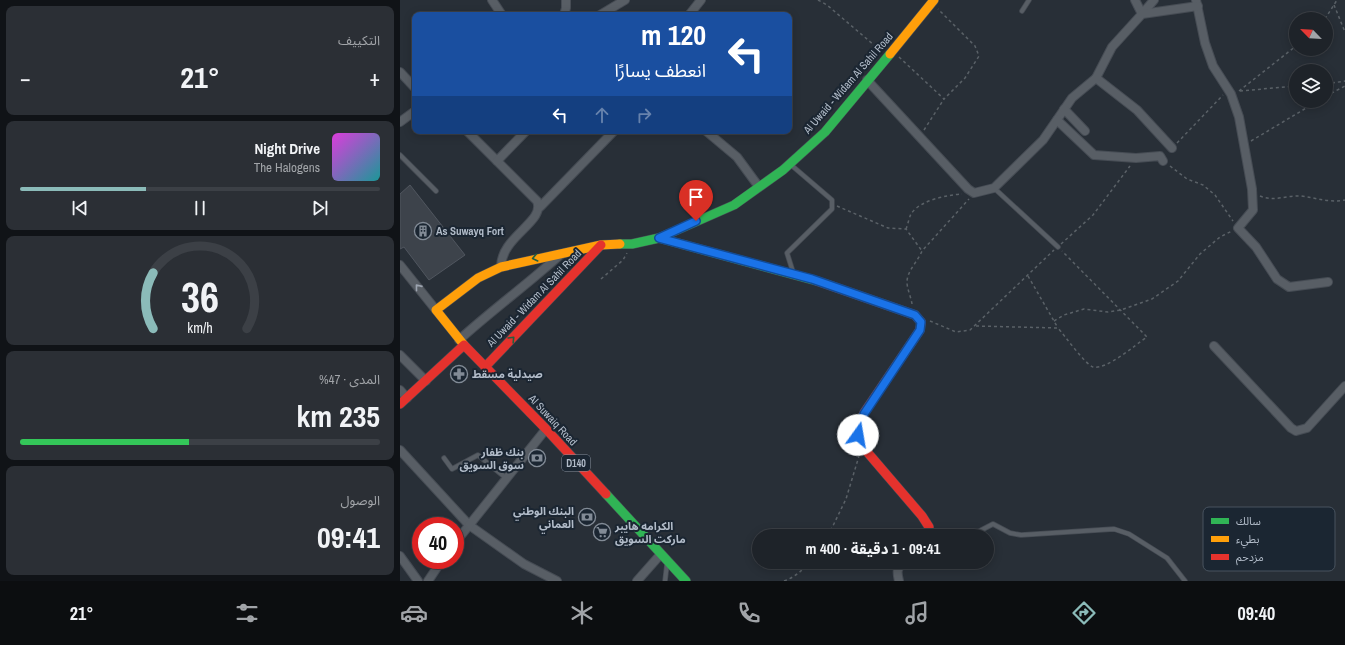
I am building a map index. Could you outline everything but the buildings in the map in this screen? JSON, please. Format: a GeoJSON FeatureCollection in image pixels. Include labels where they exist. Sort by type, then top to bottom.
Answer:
{"type":"FeatureCollection","features":[{"type":"Feature","properties":{"kind":"main road","name":"Al Uwaid - Widam Al Sahil Road"},"geometry":{"type":"LineString","coordinates":[[436,310],[478,278],[501,267],[563,252],[601,245],[632,244],[659,238],[734,204],[790,164],[825,132],[932,2]]}},
{"type":"Feature","properties":{"kind":"main road"},"geometry":{"type":"LineString","coordinates":[[659,238],[812,279],[915,315],[921,322],[920,330],[864,414],[858,435],[862,446],[922,516],[929,529]]}},
{"type":"Feature","properties":{"kind":"main road","name":"Al Uwaid - Widam Al Sahil Road"},"geometry":{"type":"LineString","coordinates":[[485,367],[601,245]]}},
{"type":"Feature","properties":{"kind":"main road","name":"Al Suwaiq Road"},"geometry":{"type":"LineString","coordinates":[[436,310],[462,343],[546,429],[686,581]]}},
{"type":"Feature","properties":{"kind":"main road"},"geometry":{"type":"LineString","coordinates":[[403,401],[426,381],[462,343]]}},
{"type":"Feature","properties":{"kind":"street"},"geometry":{"type":"LineString","coordinates":[[492,0],[500,12]]}},
{"type":"Feature","properties":{"kind":"street"},"geometry":{"type":"LineString","coordinates":[[565,12],[566,0]]}},
{"type":"Feature","properties":{"kind":"street"},"geometry":{"type":"LineString","coordinates":[[605,12],[624,0]]}},
{"type":"Feature","properties":{"kind":"street"},"geometry":{"type":"LineString","coordinates":[[692,12],[701,0]]}},
{"type":"Feature","properties":{"kind":"street"},"geometry":{"type":"LineString","coordinates":[[1136,0],[1142,14]]}},
{"type":"Feature","properties":{"kind":"street"},"geometry":{"type":"LineString","coordinates":[[867,80],[968,189],[974,193],[994,188],[1043,140],[1079,90],[1096,78],[1112,47],[1154,0]]}},
{"type":"Feature","properties":{"kind":"street"},"geometry":{"type":"LineString","coordinates":[[1142,14],[1197,3],[1205,43],[1213,66],[1230,92],[1239,117],[1252,189],[1253,210],[1238,228],[1256,247],[1277,279],[1289,286],[1328,282]]}},
{"type":"Feature","properties":{"kind":"street"},"geometry":{"type":"LineString","coordinates":[[400,72],[412,85]]}},
{"type":"Feature","properties":{"kind":"street"},"geometry":{"type":"LineString","coordinates":[[1096,78],[1137,110],[1172,148]]}},
{"type":"Feature","properties":{"kind":"street"},"geometry":{"type":"LineString","coordinates":[[1064,109],[1085,131]]}},
{"type":"Feature","properties":{"kind":"street"},"geometry":{"type":"LineString","coordinates":[[400,122],[412,113]]}},
{"type":"Feature","properties":{"kind":"street"},"geometry":{"type":"LineString","coordinates":[[1057,120],[1094,155],[1136,158],[1160,156],[1163,161]]}},
{"type":"Feature","properties":{"kind":"street"},"geometry":{"type":"LineString","coordinates":[[470,134],[537,201],[540,207]]}},
{"type":"Feature","properties":{"kind":"street"},"geometry":{"type":"LineString","coordinates":[[497,161],[523,134]]}},
{"type":"Feature","properties":{"kind":"street"},"geometry":{"type":"LineString","coordinates":[[501,267],[503,252],[507,245],[538,214],[540,207],[611,134]]}},
{"type":"Feature","properties":{"kind":"street"},"geometry":{"type":"LineString","coordinates":[[710,134],[737,157],[759,187]]}},
{"type":"Feature","properties":{"kind":"street"},"geometry":{"type":"LineString","coordinates":[[462,343],[510,296],[535,278],[563,252]]}},
{"type":"Feature","properties":{"kind":"street"},"geometry":{"type":"LineString","coordinates":[[400,265],[436,310]]}},
{"type":"Feature","properties":{"kind":"street"},"geometry":{"type":"LineString","coordinates":[[1214,346],[1291,428],[1296,431],[1307,428],[1345,386]]}},
{"type":"Feature","properties":{"kind":"street"},"geometry":{"type":"LineString","coordinates":[[400,355],[426,381]]}},
{"type":"Feature","properties":{"kind":"street"},"geometry":{"type":"LineString","coordinates":[[400,390],[403,401]]}},
{"type":"Feature","properties":{"kind":"street"},"geometry":{"type":"LineString","coordinates":[[464,531],[546,429]]}},
{"type":"Feature","properties":{"kind":"street"},"geometry":{"type":"LineString","coordinates":[[400,450],[469,525],[524,564],[557,581]]}},
{"type":"Feature","properties":{"kind":"street"},"geometry":{"type":"LineString","coordinates":[[400,556],[418,581]]}},
{"type":"Feature","properties":{"kind":"street"},"geometry":{"type":"LineString","coordinates":[[637,581],[664,558]]}},
{"type":"Feature","properties":{"kind":"street"},"geometry":{"type":"LineString","coordinates":[[428,581],[436,569]]}},
{"type":"Feature","properties":{"kind":"street"},"geometry":{"type":"LineString","coordinates":[[898,569],[897,573],[900,581]]}},
{"type":"Feature","properties":{"kind":"lane"},"geometry":{"type":"LineString","coordinates":[[1020,0],[1028,2],[1022,11]]}},
{"type":"Feature","properties":{"kind":"lane"},"geometry":{"type":"LineString","coordinates":[[400,155],[436,191]]}},
{"type":"Feature","properties":{"kind":"lane"},"geometry":{"type":"LineString","coordinates":[[790,164],[832,200],[833,204],[832,209],[787,253],[794,274]]}},
{"type":"Feature","properties":{"kind":"lane"},"geometry":{"type":"LineString","coordinates":[[994,188],[1058,247]]}},
{"type":"Feature","properties":{"kind":"lane"},"geometry":{"type":"LineString","coordinates":[[444,458],[452,469],[478,455],[507,479]]}},
{"type":"Feature","properties":{"kind":"lane"},"geometry":{"type":"LineString","coordinates":[[983,529],[993,524],[1010,533],[1021,534],[1114,529],[1129,534],[1167,558],[1185,581]]}},
{"type":"Feature","properties":{"kind":"lane"},"geometry":{"type":"LineString","coordinates":[[664,558],[666,580]]}},
{"type":"Feature","properties":{"kind":"lane"},"geometry":{"type":"LineString","coordinates":[[666,580],[670,573],[676,570]]}},
{"type":"Feature","properties":{"kind":"path"},"geometry":{"type":"LineString","coordinates":[[818,0],[827,5],[890,53],[944,99]]}},
{"type":"Feature","properties":{"kind":"path"},"geometry":{"type":"LineString","coordinates":[[1330,12],[1337,0]]}},
{"type":"Feature","properties":{"kind":"path"},"geometry":{"type":"LineString","coordinates":[[920,137],[944,99],[965,78],[979,56],[975,46],[932,2]]}},
{"type":"Feature","properties":{"kind":"path"},"geometry":{"type":"LineString","coordinates":[[1334,5],[1345,32]]}},
{"type":"Feature","properties":{"kind":"path"},"geometry":{"type":"LineString","coordinates":[[1240,90],[1289,52]]}},
{"type":"Feature","properties":{"kind":"path"},"geometry":{"type":"LineString","coordinates":[[1333,83],[1345,81]]}},
{"type":"Feature","properties":{"kind":"path"},"geometry":{"type":"LineString","coordinates":[[1172,148],[1230,92],[1289,86]]}},
{"type":"Feature","properties":{"kind":"path"},"geometry":{"type":"LineString","coordinates":[[1333,92],[1345,86]]}},
{"type":"Feature","properties":{"kind":"path"},"geometry":{"type":"LineString","coordinates":[[1243,145],[1306,108]]}},
{"type":"Feature","properties":{"kind":"path"},"geometry":{"type":"LineString","coordinates":[[929,320],[956,332],[970,330],[1093,214],[1136,158]]}},
{"type":"Feature","properties":{"kind":"path"},"geometry":{"type":"LineString","coordinates":[[1054,321],[1064,315],[1084,309],[1108,312],[1121,310],[1152,299],[1178,281],[1200,254],[1220,237],[1238,228],[1215,196],[1203,185],[1188,179],[1163,161]]}},
{"type":"Feature","properties":{"kind":"path"},"geometry":{"type":"LineString","coordinates":[[1252,189],[1262,197],[1269,198],[1301,196],[1333,202],[1345,200]]}},
{"type":"Feature","properties":{"kind":"path"},"geometry":{"type":"LineString","coordinates":[[906,229],[911,214],[918,207],[940,197],[974,193]]}},
{"type":"Feature","properties":{"kind":"path"},"geometry":{"type":"LineString","coordinates":[[915,315],[907,282],[910,271],[918,260],[922,251],[974,193]]}},
{"type":"Feature","properties":{"kind":"path"},"geometry":{"type":"LineString","coordinates":[[833,204],[888,228],[906,229]]}},
{"type":"Feature","properties":{"kind":"path"},"geometry":{"type":"LineString","coordinates":[[906,229],[922,251]]}},
{"type":"Feature","properties":{"kind":"path"},"geometry":{"type":"LineString","coordinates":[[601,279],[623,260],[632,244]]}},
{"type":"Feature","properties":{"kind":"path"},"geometry":{"type":"LineString","coordinates":[[1028,276],[1058,328],[1086,362],[1093,367],[1101,367],[1112,362],[1147,337],[1058,247]]}},
{"type":"Feature","properties":{"kind":"path"},"geometry":{"type":"LineString","coordinates":[[975,326],[1058,328]]}},
{"type":"Feature","properties":{"kind":"path"},"geometry":{"type":"LineString","coordinates":[[831,529],[846,499],[862,446]]}},
{"type":"Feature","properties":{"kind":"path"},"geometry":{"type":"LineString","coordinates":[[784,581],[804,569]]}},
{"type":"Feature","properties":{"kind":"traffic: fast"},"geometry":{"type":"LineString","coordinates":[[620,244],[632,244],[659,238],[734,205],[783,170],[825,132],[890,54]]}},
{"type":"Feature","properties":{"kind":"traffic: fast"},"geometry":{"type":"LineString","coordinates":[[659,238],[817,281]]}},
{"type":"Feature","properties":{"kind":"traffic: fast"},"geometry":{"type":"LineString","coordinates":[[606,494],[686,581]]}},
{"type":"Feature","properties":{"kind":"traffic: slow"},"geometry":{"type":"LineString","coordinates":[[890,54],[934,0]]}},
{"type":"Feature","properties":{"kind":"traffic: slow"},"geometry":{"type":"LineString","coordinates":[[464,345],[436,310],[478,278],[501,267],[601,245],[620,244]]}},
{"type":"Feature","properties":{"kind":"traffic: jam"},"geometry":{"type":"LineString","coordinates":[[485,367],[601,245]]}},
{"type":"Feature","properties":{"kind":"traffic: jam"},"geometry":{"type":"LineString","coordinates":[[817,281],[915,315],[921,322],[920,330],[864,413],[858,435],[862,446],[922,516],[929,529]]}},
{"type":"Feature","properties":{"kind":"traffic: jam"},"geometry":{"type":"LineString","coordinates":[[400,404],[464,345],[546,429],[606,494]]}},
{"type":"Feature","properties":{"kind":"place","name":"As Suwayq Fort"},"geometry":{"type":"Point","coordinates":[423,231]}},
{"type":"Feature","properties":{"kind":"place","name":"صيدلية مسقط"},"geometry":{"type":"Point","coordinates":[459,374]}},
{"type":"Feature","properties":{"kind":"place","name":"بنك ظفار سوق السويق"},"geometry":{"type":"Point","coordinates":[537,458]}},
{"type":"Feature","properties":{"kind":"place","name":"البنك الوطني العماني"},"geometry":{"type":"Point","coordinates":[587,517]}},
{"type":"Feature","properties":{"kind":"place","name":"الكرامه هايبر ماركت السويق"},"geometry":{"type":"Point","coordinates":[602,532]}},
{"type":"Feature","properties":{"kind":"route"},"geometry":{"type":"LineString","coordinates":[[696,221],[659,238],[812,279],[915,315],[921,322],[920,330],[864,414],[858,435]]}}]}
